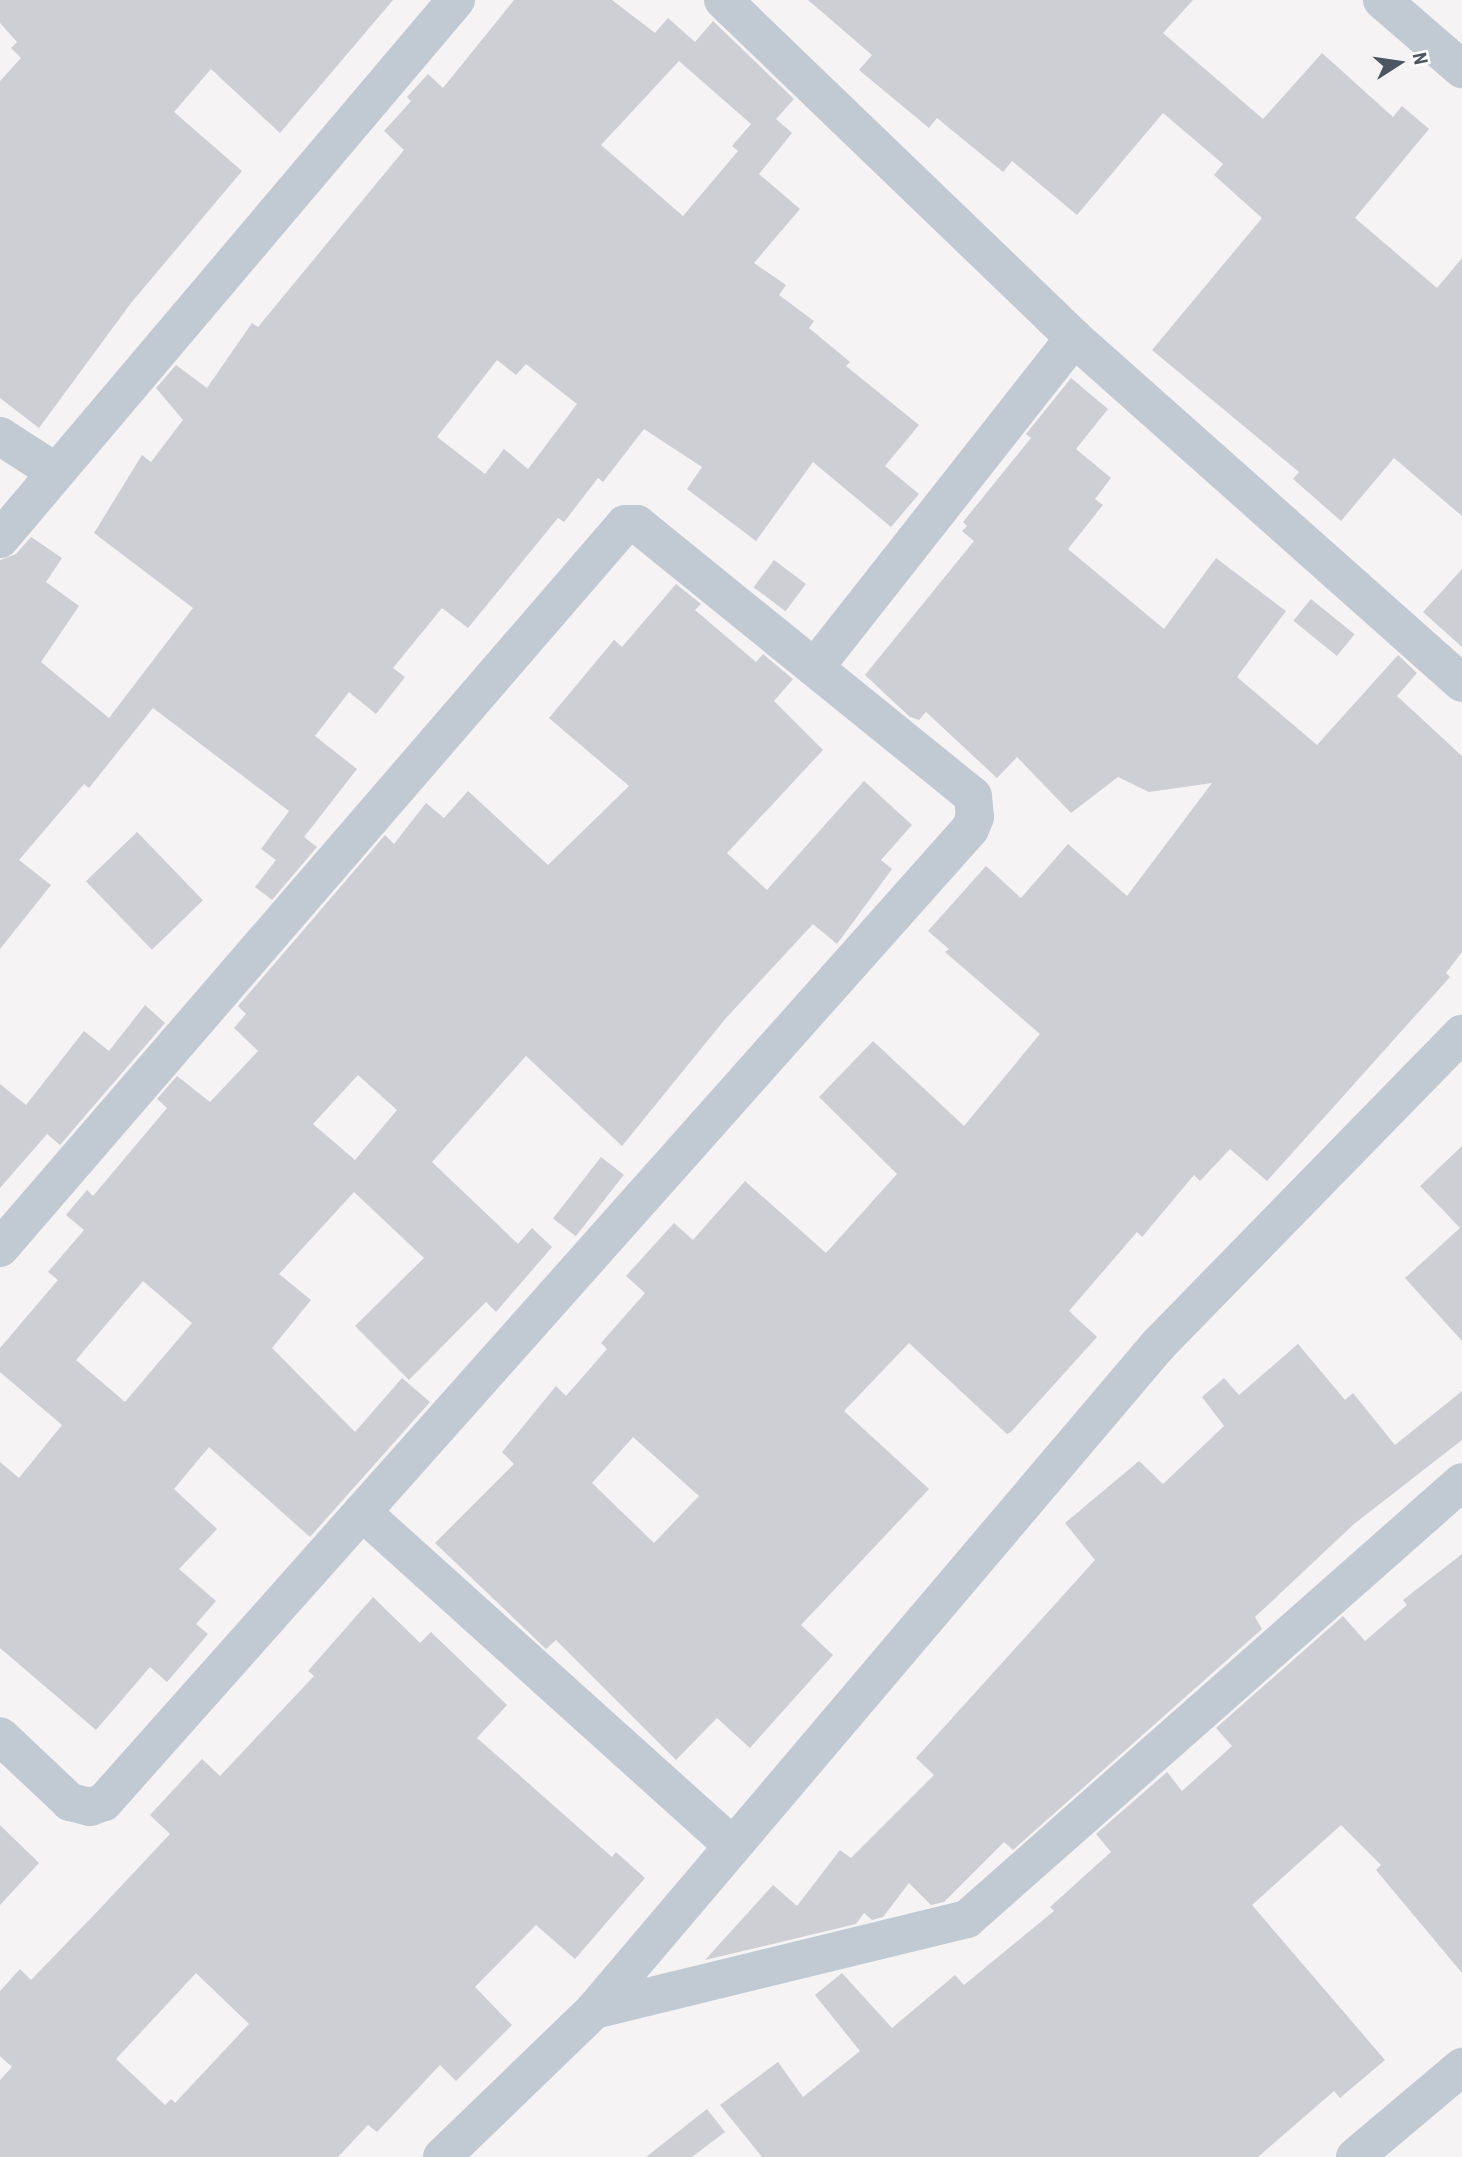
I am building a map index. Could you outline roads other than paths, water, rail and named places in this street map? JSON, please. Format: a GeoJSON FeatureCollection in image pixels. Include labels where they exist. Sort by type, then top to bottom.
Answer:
{"type":"FeatureCollection","features":[{"type":"Feature","properties":{"kind":"street"},"geometry":{"type":"LineString","coordinates":[[0,539],[54,471],[456,0]]}},
{"type":"Feature","properties":{"kind":"street"},"geometry":{"type":"LineString","coordinates":[[723,0],[1074,338],[1462,683]]}},
{"type":"Feature","properties":{"kind":"street"},"geometry":{"type":"LineString","coordinates":[[1381,0],[1462,69]]}},
{"type":"Feature","properties":{"kind":"street"},"geometry":{"type":"LineString","coordinates":[[816,666],[1074,338]]}},
{"type":"Feature","properties":{"kind":"street"},"geometry":{"type":"LineString","coordinates":[[0,436],[54,471]]}},
{"type":"Feature","properties":{"kind":"street"},"geometry":{"type":"LineString","coordinates":[[0,1248],[625,524],[637,524],[816,666],[973,796],[975,817],[970,830],[104,1802],[90,1807],[70,1802],[0,1736]]}},
{"type":"Feature","properties":{"kind":"street"},"geometry":{"type":"LineString","coordinates":[[442,2157],[594,2010],[1158,1345],[1462,1034]]}},
{"type":"Feature","properties":{"kind":"street"},"geometry":{"type":"LineString","coordinates":[[594,2010],[967,1919],[1462,1482]]}},
{"type":"Feature","properties":{"kind":"street"},"geometry":{"type":"LineString","coordinates":[[362,1512],[733,1846]]}},
{"type":"Feature","properties":{"kind":"street"},"geometry":{"type":"LineString","coordinates":[[1355,2157],[1462,2067]]}}]}
